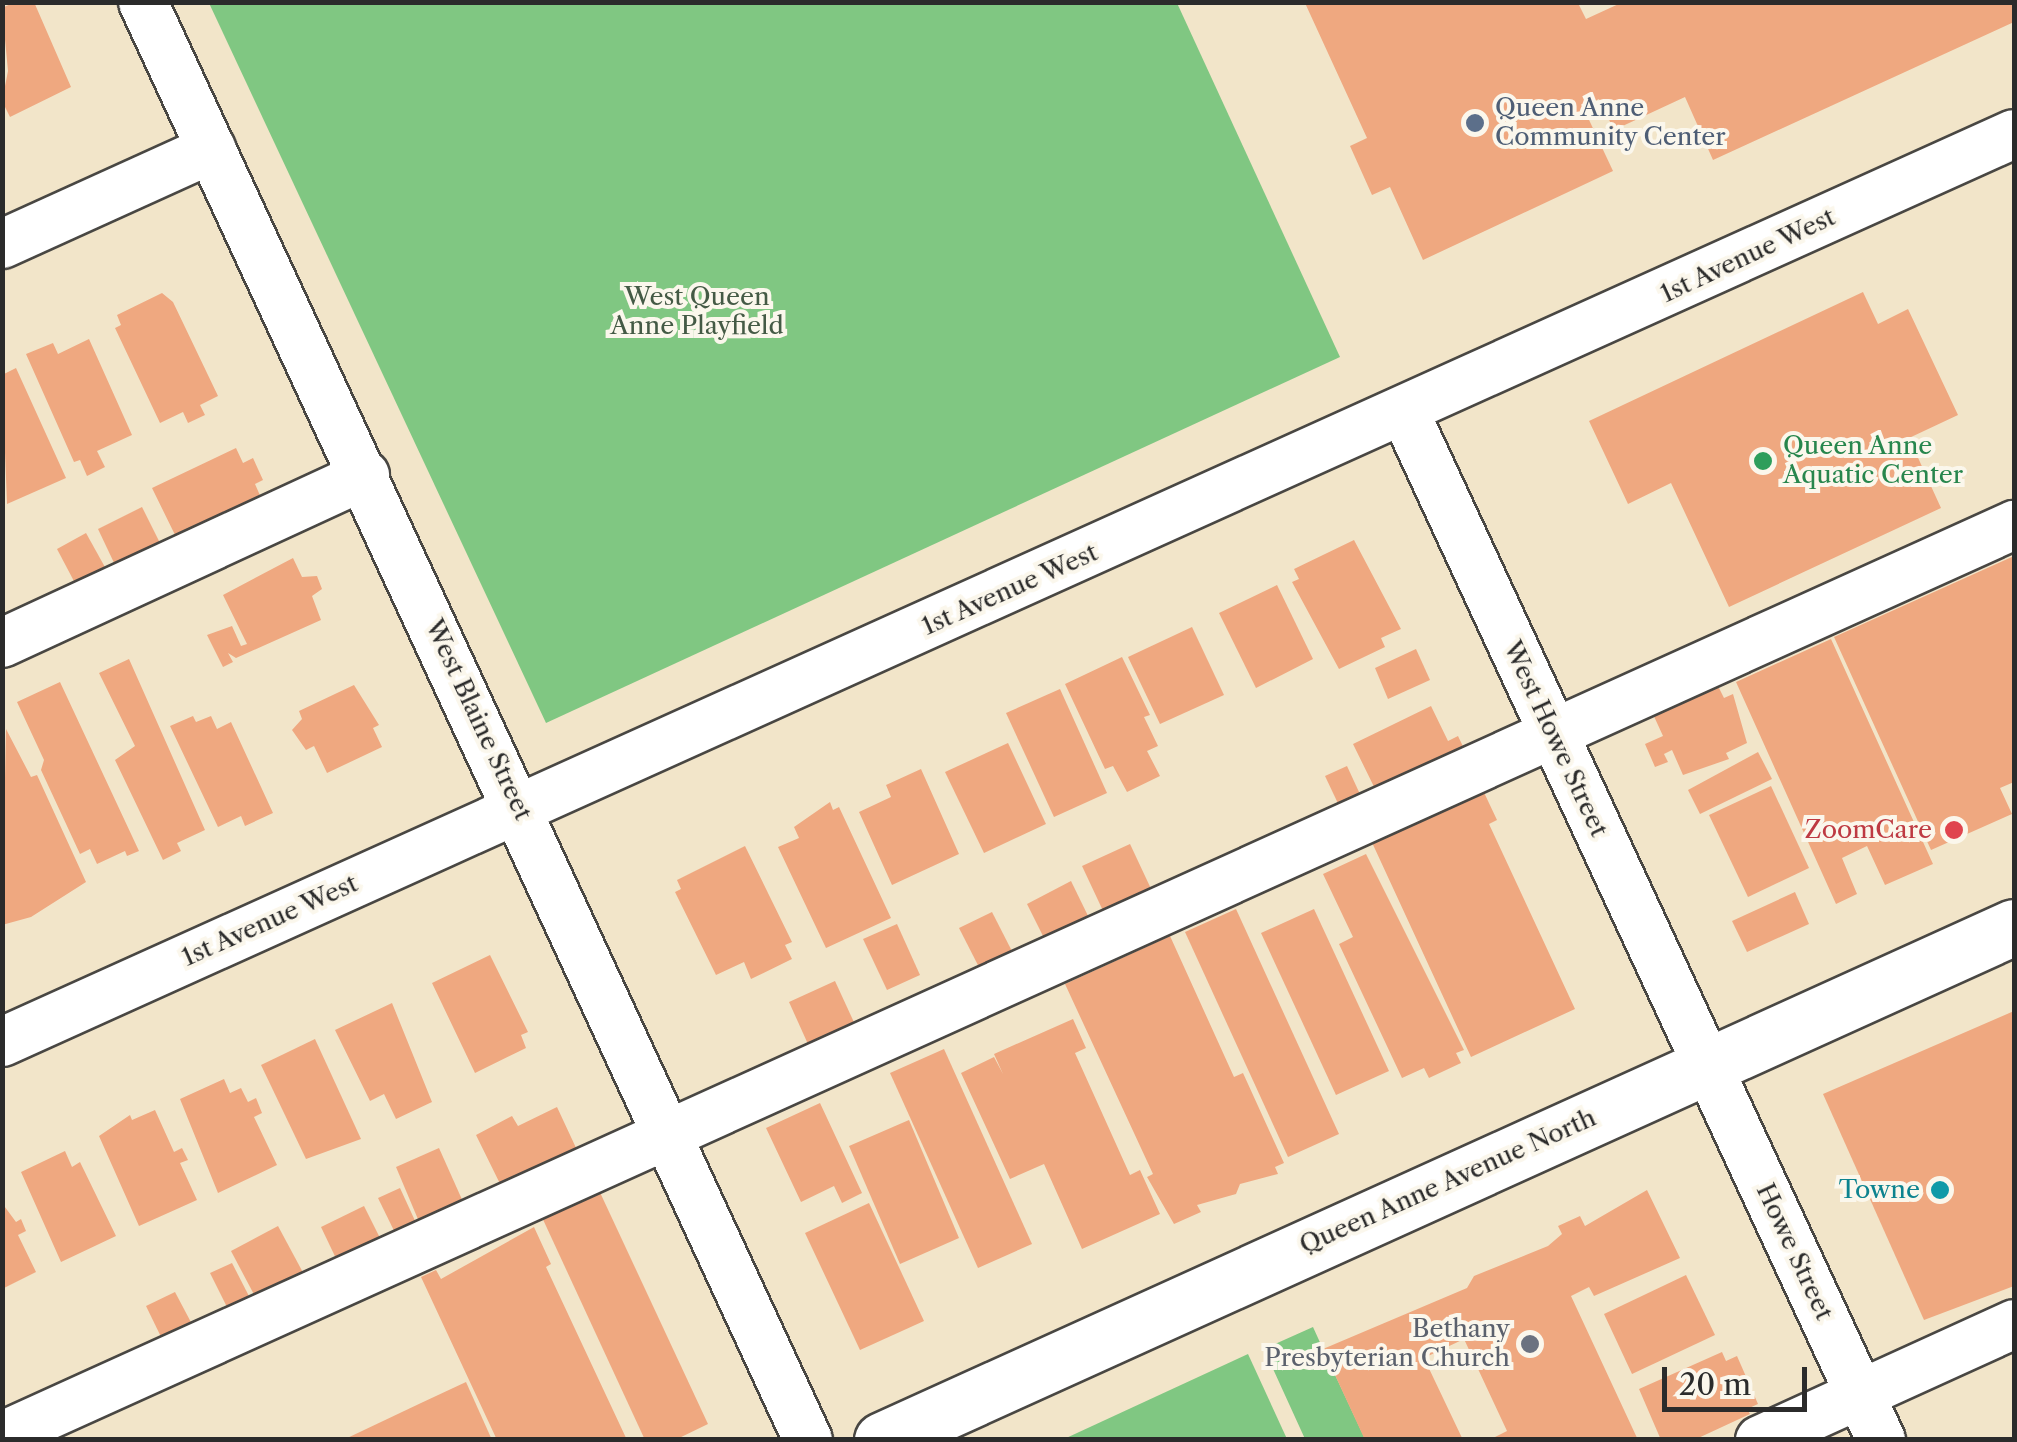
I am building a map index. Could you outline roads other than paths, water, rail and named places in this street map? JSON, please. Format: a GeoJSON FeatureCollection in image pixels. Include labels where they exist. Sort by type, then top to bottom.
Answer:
{"type":"FeatureCollection","features":[{"type":"Feature","properties":{"kind":"main road","name":"Queen Anne Avenue North"},"geometry":{"type":"LineString","coordinates":[[882,1440],[2014,927]]}},
{"type":"Feature","properties":{"kind":"street","name":"West Blaine Street"},"geometry":{"type":"LineString","coordinates":[[143,2],[366,475],[808,1440]]}},
{"type":"Feature","properties":{"kind":"street","name":"1st Avenue West"},"geometry":{"type":"LineString","coordinates":[[2,1042],[1405,413],[2014,134]]}},
{"type":"Feature","properties":{"kind":"street"},"geometry":{"type":"LineString","coordinates":[[2,244],[211,149]]}},
{"type":"Feature","properties":{"kind":"street","name":"West Howe Street"},"geometry":{"type":"LineString","coordinates":[[1405,413],[1707,1064]]}},
{"type":"Feature","properties":{"kind":"street"},"geometry":{"type":"LineString","coordinates":[[2,642],[366,475]]}},
{"type":"Feature","properties":{"kind":"street"},"geometry":{"type":"LineString","coordinates":[[2,1436],[2014,525]]}},
{"type":"Feature","properties":{"kind":"street","name":"Howe Street"},"geometry":{"type":"LineString","coordinates":[[1707,1064],[1881,1440]]}},
{"type":"Feature","properties":{"kind":"street"},"geometry":{"type":"LineString","coordinates":[[1760,1440],[2014,1324]]}},
{"type":"Feature","properties":{"kind":"place","name":"Queen Anne Community Center"},"geometry":{"type":"Point","coordinates":[1475,123]}},
{"type":"Feature","properties":{"kind":"place","name":"Queen Anne Aquatic Center"},"geometry":{"type":"Point","coordinates":[1763,461]}},
{"type":"Feature","properties":{"kind":"place","name":"ZoomCare"},"geometry":{"type":"Point","coordinates":[1954,830]}},
{"type":"Feature","properties":{"kind":"place","name":"Towne"},"geometry":{"type":"Point","coordinates":[1940,1190]}},
{"type":"Feature","properties":{"kind":"place","name":"Bethany Presbyterian Church"},"geometry":{"type":"Point","coordinates":[1530,1344]}},
{"type":"Feature","properties":{"kind":"park label","name":"West Queen Anne Playfield"},"geometry":{"type":"Point","coordinates":[697,312]}}]}
